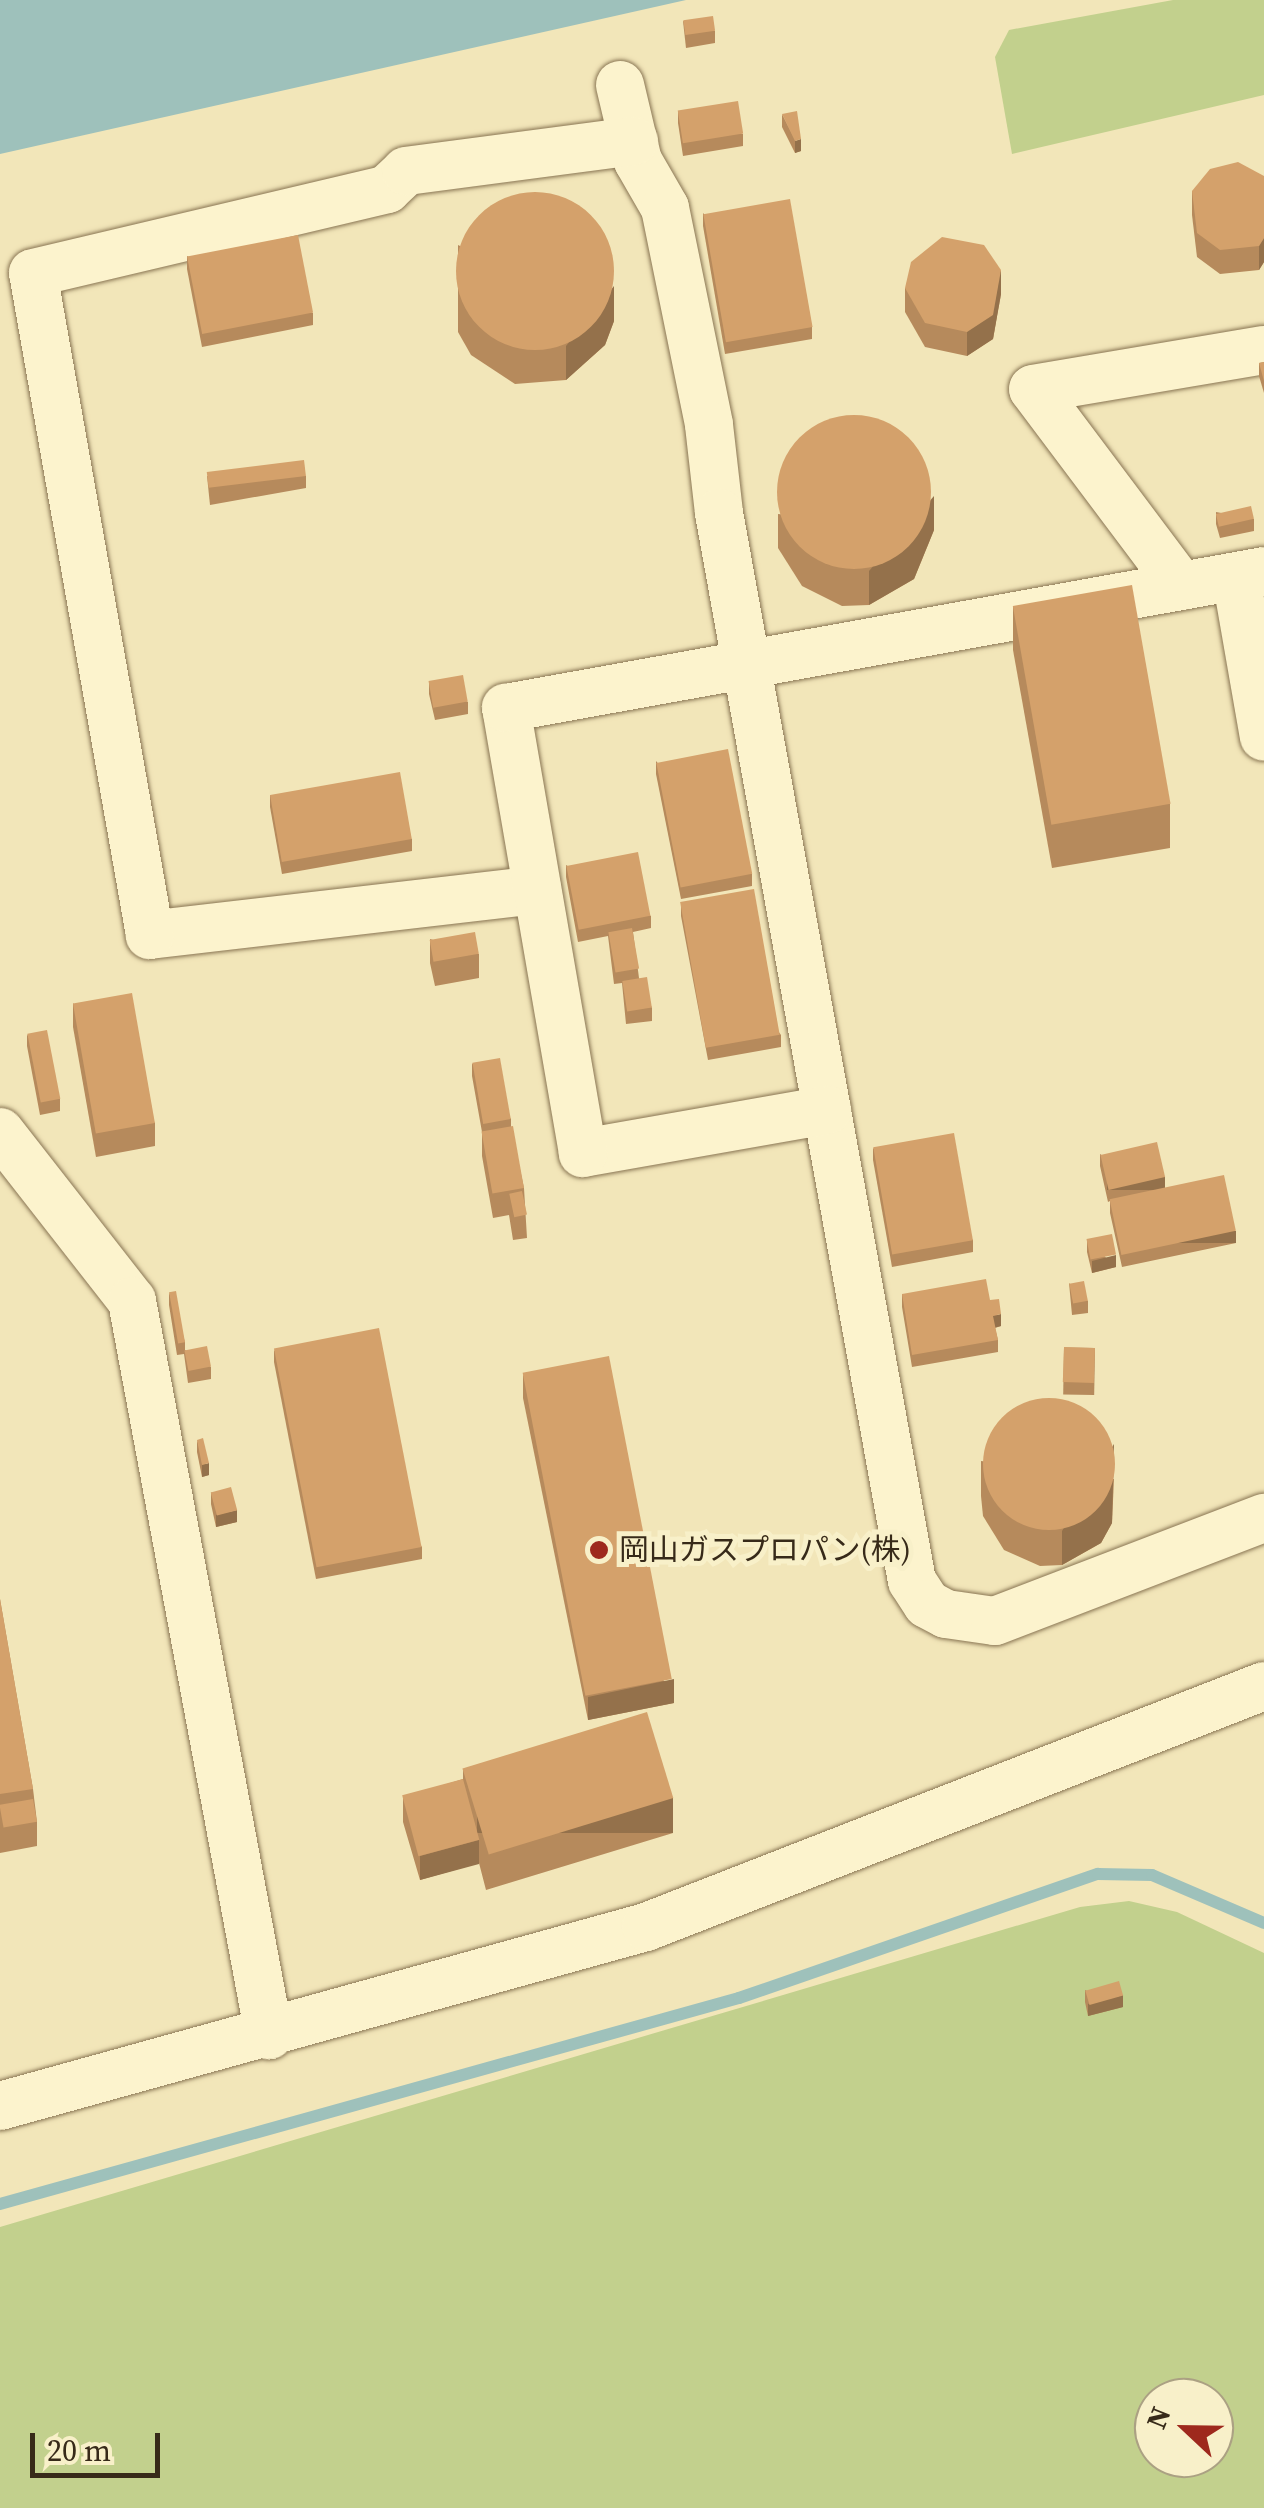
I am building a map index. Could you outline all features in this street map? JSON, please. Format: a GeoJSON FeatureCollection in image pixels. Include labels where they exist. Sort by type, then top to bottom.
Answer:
{"type":"FeatureCollection","features":[{"type":"Feature","properties":{"kind":"street"},"geometry":{"type":"LineString","coordinates":[[620,85],[634,141],[665,208],[912,1582],[927,1604],[996,1622],[1264,1518]]}},
{"type":"Feature","properties":{"kind":"street"},"geometry":{"type":"LineString","coordinates":[[537,890],[150,936],[33,273],[387,189],[406,171],[634,141]]}},
{"type":"Feature","properties":{"kind":"street"},"geometry":{"type":"LineString","coordinates":[[1180,586],[1033,389],[1264,350]]}},
{"type":"Feature","properties":{"kind":"street"},"geometry":{"type":"LineString","coordinates":[[827,1110],[582,1154],[506,708],[1250,574],[1264,737]]}},
{"type":"Feature","properties":{"kind":"street"},"geometry":{"type":"LineString","coordinates":[[0,1132],[132,1300],[269,2034]]}},
{"type":"Feature","properties":{"kind":"street"},"geometry":{"type":"LineString","coordinates":[[0,2106],[646,1927],[1264,1686]]}},
{"type":"Feature","properties":{"kind":"green space"},"geometry":{"type":"Polygon","coordinates":[[[1173,0],[1264,0],[1264,95],[1012,154],[995,57],[1009,30],[1173,0]]]}},
{"type":"Feature","properties":{"kind":"green space"},"geometry":{"type":"Polygon","coordinates":[[[1129,1901],[1177,1912],[1264,1953],[1264,2508],[0,2508],[0,2227],[1080,1907],[1129,1901]]]}},
{"type":"Feature","properties":{"kind":"water"},"geometry":{"type":"Polygon","coordinates":[[[0,0],[686,0],[0,154],[0,0]]]}},
{"type":"Feature","properties":{"kind":"building"},"geometry":{"type":"Polygon","coordinates":[[[713,16],[715,31],[685,35],[683,20],[713,16]]]}},
{"type":"Feature","properties":{"kind":"building"},"geometry":{"type":"Polygon","coordinates":[[[738,101],[743,134],[683,143],[678,111],[738,101]]]}},
{"type":"Feature","properties":{"kind":"building"},"geometry":{"type":"Polygon","coordinates":[[[797,111],[801,139],[795,141],[782,114],[797,111]]]}},
{"type":"Feature","properties":{"kind":"building"},"geometry":{"type":"Polygon","coordinates":[[[1238,162],[1264,176],[1264,238],[1259,246],[1220,250],[1197,233],[1192,191],[1210,169],[1238,162]]]}},
{"type":"Feature","properties":{"kind":"building"},"geometry":{"type":"Polygon","coordinates":[[[535,192],[565,198],[591,215],[608,241],[614,271],[608,301],[591,327],[565,344],[535,350],[505,344],[479,327],[462,301],[456,271],[462,241],[479,215],[505,198],[535,192]]]}},
{"type":"Feature","properties":{"kind":"building"},"geometry":{"type":"Polygon","coordinates":[[[790,199],[813,327],[726,342],[703,214],[790,199]]]}},
{"type":"Feature","properties":{"kind":"building"},"geometry":{"type":"Polygon","coordinates":[[[298,235],[313,313],[202,334],[187,257],[298,235]]]}},
{"type":"Feature","properties":{"kind":"building"},"geometry":{"type":"Polygon","coordinates":[[[942,237],[984,245],[1001,270],[993,315],[967,332],[925,323],[905,288],[911,262],[942,237]]]}},
{"type":"Feature","properties":{"kind":"building"},"geometry":{"type":"Polygon","coordinates":[[[854,415],[884,420],[909,437],[926,462],[931,492],[926,522],[909,547],[884,564],[854,569],[824,564],[799,547],[782,522],[777,492],[782,462],[799,437],[824,420],[854,415]]]}},
{"type":"Feature","properties":{"kind":"building"},"geometry":{"type":"Polygon","coordinates":[[[304,460],[306,476],[209,488],[207,472],[304,460]]]}},
{"type":"Feature","properties":{"kind":"building"},"geometry":{"type":"Polygon","coordinates":[[[1251,506],[1254,519],[1219,527],[1216,514],[1251,506]]]}},
{"type":"Feature","properties":{"kind":"building"},"geometry":{"type":"Polygon","coordinates":[[[1132,585],[1171,804],[1051,825],[1013,606],[1132,585]]]}},
{"type":"Feature","properties":{"kind":"building"},"geometry":{"type":"Polygon","coordinates":[[[463,675],[468,702],[433,708],[429,681],[463,675]]]}},
{"type":"Feature","properties":{"kind":"building"},"geometry":{"type":"Polygon","coordinates":[[[728,749],[752,874],[681,888],[656,763],[728,749]]]}},
{"type":"Feature","properties":{"kind":"building"},"geometry":{"type":"Polygon","coordinates":[[[400,772],[412,839],[282,862],[270,795],[400,772]]]}},
{"type":"Feature","properties":{"kind":"building"},"geometry":{"type":"Polygon","coordinates":[[[638,852],[650,916],[579,930],[566,866],[638,852]]]}},
{"type":"Feature","properties":{"kind":"building"},"geometry":{"type":"Polygon","coordinates":[[[754,889],[780,1035],[706,1048],[680,902],[754,889]]]}},
{"type":"Feature","properties":{"kind":"building"},"geometry":{"type":"Polygon","coordinates":[[[632,928],[639,968],[615,973],[608,932],[632,928]]]}},
{"type":"Feature","properties":{"kind":"building"},"geometry":{"type":"Polygon","coordinates":[[[475,932],[479,954],[434,962],[430,940],[475,932]]]}},
{"type":"Feature","properties":{"kind":"building"},"geometry":{"type":"Polygon","coordinates":[[[647,977],[652,1008],[627,1012],[622,981],[647,977]]]}},
{"type":"Feature","properties":{"kind":"building"},"geometry":{"type":"Polygon","coordinates":[[[132,993],[155,1123],[96,1133],[73,1003],[132,993]]]}},
{"type":"Feature","properties":{"kind":"building"},"geometry":{"type":"Polygon","coordinates":[[[47,1030],[60,1099],[41,1103],[27,1034],[47,1030]]]}},
{"type":"Feature","properties":{"kind":"building"},"geometry":{"type":"Polygon","coordinates":[[[500,1058],[511,1119],[483,1124],[472,1063],[500,1058]]]}},
{"type":"Feature","properties":{"kind":"building"},"geometry":{"type":"Polygon","coordinates":[[[513,1126],[524,1188],[492,1194],[481,1132],[513,1126]]]}},
{"type":"Feature","properties":{"kind":"building"},"geometry":{"type":"Polygon","coordinates":[[[954,1133],[973,1240],[892,1255],[873,1147],[954,1133]]]}},
{"type":"Feature","properties":{"kind":"building"},"geometry":{"type":"Polygon","coordinates":[[[1157,1142],[1165,1177],[1109,1190],[1100,1155],[1157,1142]]]}},
{"type":"Feature","properties":{"kind":"building"},"geometry":{"type":"Polygon","coordinates":[[[1224,1175],[1236,1231],[1121,1255],[1110,1199],[1224,1175]]]}},
{"type":"Feature","properties":{"kind":"building"},"geometry":{"type":"Polygon","coordinates":[[[522,1191],[527,1214],[514,1217],[509,1194],[522,1191]]]}},
{"type":"Feature","properties":{"kind":"building"},"geometry":{"type":"Polygon","coordinates":[[[1112,1234],[1116,1255],[1090,1260],[1086,1239],[1112,1234]]]}},
{"type":"Feature","properties":{"kind":"building"},"geometry":{"type":"Polygon","coordinates":[[[986,1279],[990,1300],[999,1299],[1001,1314],[993,1316],[998,1340],[912,1355],[902,1294],[986,1279]]]}},
{"type":"Feature","properties":{"kind":"building"},"geometry":{"type":"Polygon","coordinates":[[[1084,1281],[1088,1301],[1073,1303],[1069,1284],[1084,1281]]]}},
{"type":"Feature","properties":{"kind":"building"},"geometry":{"type":"Polygon","coordinates":[[[176,1291],[185,1342],[178,1343],[169,1292],[176,1291]]]}},
{"type":"Feature","properties":{"kind":"building"},"geometry":{"type":"Polygon","coordinates":[[[379,1328],[422,1547],[317,1567],[274,1348],[379,1328]]]}},
{"type":"Feature","properties":{"kind":"building"},"geometry":{"type":"Polygon","coordinates":[[[207,1346],[211,1367],[188,1371],[184,1350],[207,1346]]]}},
{"type":"Feature","properties":{"kind":"building"},"geometry":{"type":"Polygon","coordinates":[[[1064,1347],[1095,1348],[1094,1383],[1063,1382],[1064,1347]]]}},
{"type":"Feature","properties":{"kind":"building","name":"岡山ガスプロパン(株)"},"geometry":{"type":"Polygon","coordinates":[[[609,1356],[672,1679],[585,1696],[523,1373],[609,1356]]]}},
{"type":"Feature","properties":{"kind":"building"},"geometry":{"type":"Polygon","coordinates":[[[1049,1398],[1074,1403],[1096,1417],[1110,1439],[1115,1464],[1110,1489],[1096,1511],[1074,1525],[1049,1530],[1024,1525],[1002,1511],[988,1489],[983,1464],[988,1439],[1002,1417],[1024,1403],[1049,1398]]]}},
{"type":"Feature","properties":{"kind":"building"},"geometry":{"type":"Polygon","coordinates":[[[203,1438],[209,1463],[202,1465],[197,1440],[203,1438]]]}},
{"type":"Feature","properties":{"kind":"building"},"geometry":{"type":"Polygon","coordinates":[[[231,1487],[237,1510],[217,1516],[211,1492],[231,1487]]]}},
{"type":"Feature","properties":{"kind":"building"},"geometry":{"type":"Polygon","coordinates":[[[0,1599],[33,1789],[0,1794],[0,1599]]]}},
{"type":"Feature","properties":{"kind":"building"},"geometry":{"type":"Polygon","coordinates":[[[647,1712],[673,1798],[489,1854],[462,1768],[647,1712]]]}},
{"type":"Feature","properties":{"kind":"building"},"geometry":{"type":"Polygon","coordinates":[[[463,1779],[479,1840],[418,1856],[402,1795],[463,1779]]]}},
{"type":"Feature","properties":{"kind":"building"},"geometry":{"type":"Polygon","coordinates":[[[33,1799],[37,1822],[4,1828],[0,1805],[33,1799]]]}},
{"type":"Feature","properties":{"kind":"building"},"geometry":{"type":"Polygon","coordinates":[[[1119,1981],[1123,1995],[1089,2005],[1085,1991],[1119,1981]]]}},
{"type":"Feature","properties":{"kind":"waterway"},"geometry":{"type":"LineString","coordinates":[[0,2204],[739,1998],[1098,1874],[1152,1875],[1264,1923]]}},
{"type":"Feature","properties":{"kind":"place","name":"岡山ガスプロパン(株)"},"geometry":{"type":"Point","coordinates":[599,1550]}}]}
